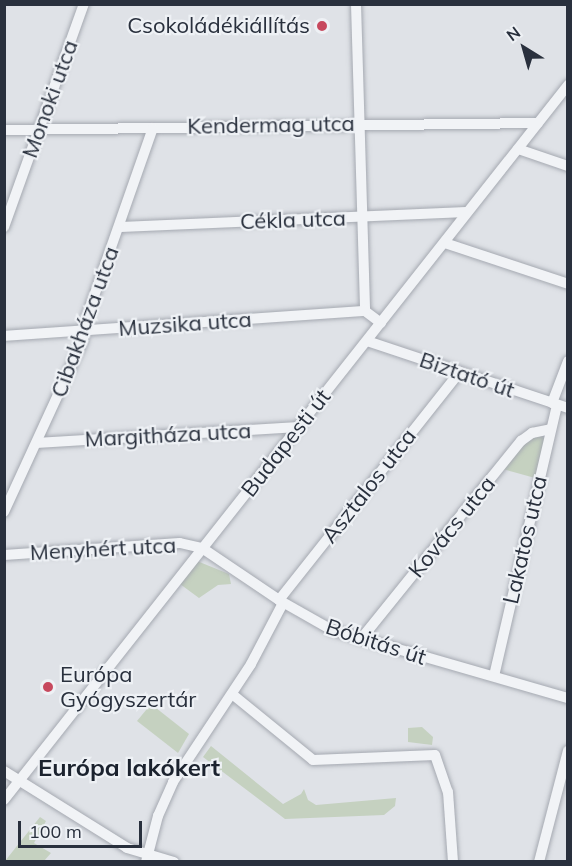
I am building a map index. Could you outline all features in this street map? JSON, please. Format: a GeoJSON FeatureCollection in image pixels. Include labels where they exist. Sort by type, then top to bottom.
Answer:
{"type":"FeatureCollection","features":[{"type":"Feature","properties":{"kind":"street","name":"Monoki utca"},"geometry":{"type":"LineString","coordinates":[[4,227],[84,4]]}},
{"type":"Feature","properties":{"kind":"street"},"geometry":{"type":"LineString","coordinates":[[356,4],[365,311],[381,323]]}},
{"type":"Feature","properties":{"kind":"street","name":"Budapesti út"},"geometry":{"type":"LineString","coordinates":[[4,800],[445,243],[567,85]]}},
{"type":"Feature","properties":{"kind":"street","name":"Kendermag utca"},"geometry":{"type":"LineString","coordinates":[[4,130],[359,123],[538,123]]}},
{"type":"Feature","properties":{"kind":"street","name":"Cibakháza utca"},"geometry":{"type":"LineString","coordinates":[[4,512],[83,340],[84,330],[153,128]]}},
{"type":"Feature","properties":{"kind":"street"},"geometry":{"type":"LineString","coordinates":[[518,149],[567,166]]}},
{"type":"Feature","properties":{"kind":"street","name":"Cékla utca"},"geometry":{"type":"LineString","coordinates":[[120,227],[467,212]]}},
{"type":"Feature","properties":{"kind":"street"},"geometry":{"type":"LineString","coordinates":[[445,243],[567,284]]}},
{"type":"Feature","properties":{"kind":"street","name":"Muzsika utca"},"geometry":{"type":"LineString","coordinates":[[4,336],[365,311]]}},
{"type":"Feature","properties":{"kind":"street","name":"Biztató út"},"geometry":{"type":"LineString","coordinates":[[367,341],[559,405]]}},
{"type":"Feature","properties":{"kind":"street","name":"Lakatos utca"},"geometry":{"type":"LineString","coordinates":[[494,676],[559,405],[567,361]]}},
{"type":"Feature","properties":{"kind":"street","name":"Asztalos utca"},"geometry":{"type":"LineString","coordinates":[[148,858],[158,816],[173,782],[232,694],[281,602],[460,372]]}},
{"type":"Feature","properties":{"kind":"street","name":"Margitháza utca"},"geometry":{"type":"LineString","coordinates":[[37,443],[298,427]]}},
{"type":"Feature","properties":{"kind":"street","name":"Kovács utca"},"geometry":{"type":"LineString","coordinates":[[361,639],[521,441],[532,433],[552,429]]}},
{"type":"Feature","properties":{"kind":"street","name":"Menyhért utca"},"geometry":{"type":"LineString","coordinates":[[4,555],[180,543],[202,548]]}},
{"type":"Feature","properties":{"kind":"street","name":"Bóbitás út"},"geometry":{"type":"LineString","coordinates":[[202,548],[281,602],[323,626],[567,698]]}},
{"type":"Feature","properties":{"kind":"street"},"geometry":{"type":"LineString","coordinates":[[232,694],[313,760],[435,755],[448,792],[453,861]]}},
{"type":"Feature","properties":{"kind":"street"},"geometry":{"type":"LineString","coordinates":[[539,861],[567,752]]}},
{"type":"Feature","properties":{"kind":"street"},"geometry":{"type":"LineString","coordinates":[[4,771],[98,832],[148,858],[154,853],[174,861]]}},
{"type":"Feature","properties":{"kind":"green space"},"geometry":{"type":"Polygon","coordinates":[[[540,434],[545,440],[535,478],[503,469],[526,439],[540,434]]]}},
{"type":"Feature","properties":{"kind":"green space"},"geometry":{"type":"Polygon","coordinates":[[[197,561],[229,574],[231,584],[218,585],[199,598],[180,584],[197,561]]]}},
{"type":"Feature","properties":{"kind":"green space"},"geometry":{"type":"Polygon","coordinates":[[[151,704],[189,734],[178,753],[137,721],[151,704]]]}},
{"type":"Feature","properties":{"kind":"green space"},"geometry":{"type":"Polygon","coordinates":[[[422,727],[433,737],[432,745],[408,742],[408,728],[422,727]]]}},
{"type":"Feature","properties":{"kind":"green space"},"geometry":{"type":"Polygon","coordinates":[[[211,746],[283,804],[301,794],[304,789],[308,800],[316,805],[396,798],[395,806],[384,815],[285,819],[203,757],[211,746]]]}},
{"type":"Feature","properties":{"kind":"green space"},"geometry":{"type":"Polygon","coordinates":[[[40,817],[46,821],[34,843],[51,853],[44,861],[5,861],[40,817]]]}},
{"type":"Feature","properties":{"kind":"place","name":"Csokoládékiállítás"},"geometry":{"type":"Point","coordinates":[322,26]}},
{"type":"Feature","properties":{"kind":"place","name":"Európa Gyógyszertár"},"geometry":{"type":"Point","coordinates":[48,687]}},
{"type":"Feature","properties":{"kind":"district","name":"Európa lakókert"},"geometry":{"type":"Point","coordinates":[129,768]}}]}
